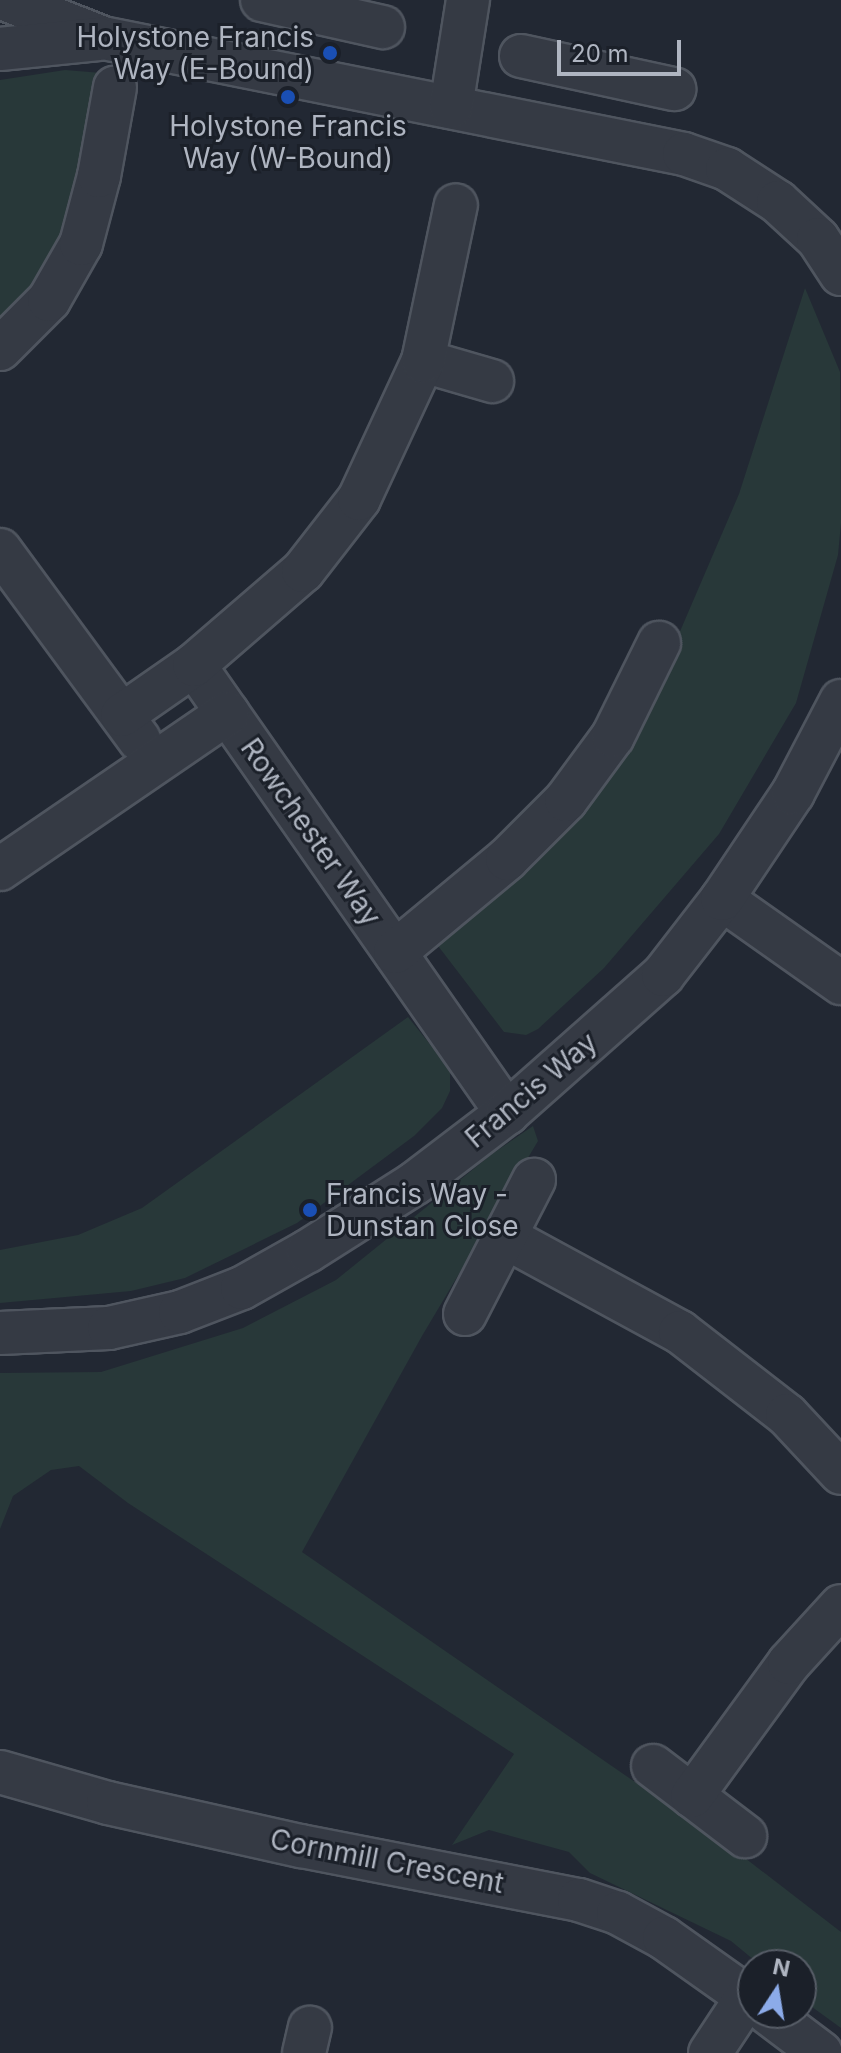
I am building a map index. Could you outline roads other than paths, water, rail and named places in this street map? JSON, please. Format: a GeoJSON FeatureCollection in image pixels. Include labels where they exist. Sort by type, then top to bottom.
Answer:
{"type":"FeatureCollection","features":[{"type":"Feature","properties":{"kind":"street"},"geometry":{"type":"LineString","coordinates":[[7,0],[103,38],[684,154],[727,169],[778,202],[818,239],[841,274]]}},
{"type":"Feature","properties":{"kind":"street"},"geometry":{"type":"LineString","coordinates":[[250,68],[264,0],[383,27]]}},
{"type":"Feature","properties":{"kind":"street"},"geometry":{"type":"LineString","coordinates":[[451,107],[468,0]]}},
{"type":"Feature","properties":{"kind":"street"},"geometry":{"type":"LineString","coordinates":[[0,49],[103,38]]}},
{"type":"Feature","properties":{"kind":"street"},"geometry":{"type":"LineString","coordinates":[[521,56],[674,89]]}},
{"type":"Feature","properties":{"kind":"street"},"geometry":{"type":"LineString","coordinates":[[597,136],[610,75]]}},
{"type":"Feature","properties":{"kind":"street"},"geometry":{"type":"LineString","coordinates":[[0,349],[49,300],[81,244],[99,176],[115,87]]}},
{"type":"Feature","properties":{"kind":"street"},"geometry":{"type":"LineString","coordinates":[[122,715],[194,665],[303,571],[359,499],[423,361],[456,205]]}},
{"type":"Feature","properties":{"kind":"street"},"geometry":{"type":"LineString","coordinates":[[423,361],[492,381]]}},
{"type":"Feature","properties":{"kind":"street"},"geometry":{"type":"LineString","coordinates":[[0,550],[156,764]]}},
{"type":"Feature","properties":{"kind":"street","name":"Rowchester Way"},"geometry":{"type":"LineString","coordinates":[[395,952],[507,859],[566,800],[613,736],[659,643]]}},
{"type":"Feature","properties":{"kind":"street","name":"Rowchester Way"},"geometry":{"type":"LineString","coordinates":[[194,665],[507,1113]]}},
{"type":"Feature","properties":{"kind":"street","name":"Francis Way"},"geometry":{"type":"LineString","coordinates":[[0,1333],[109,1328],[180,1312],[242,1288],[308,1251],[415,1183],[507,1113],[663,975],[722,899],[793,793],[841,701]]}},
{"type":"Feature","properties":{"kind":"street","name":"Rowchester Way"},"geometry":{"type":"LineString","coordinates":[[0,869],[228,713]]}},
{"type":"Feature","properties":{"kind":"street"},"geometry":{"type":"LineString","coordinates":[[722,899],[841,983]]}},
{"type":"Feature","properties":{"kind":"street"},"geometry":{"type":"LineString","coordinates":[[465,1314],[534,1180]]}},
{"type":"Feature","properties":{"kind":"street"},"geometry":{"type":"LineString","coordinates":[[505,1237],[680,1332],[787,1415],[841,1473]]}},
{"type":"Feature","properties":{"kind":"street"},"geometry":{"type":"LineString","coordinates":[[692,1796],[789,1663],[841,1606]]}},
{"type":"Feature","properties":{"kind":"street"},"geometry":{"type":"LineString","coordinates":[[653,1766],[745,1836]]}},
{"type":"Feature","properties":{"kind":"street","name":"Cornmill Crescent"},"geometry":{"type":"LineString","coordinates":[[0,1772],[108,1803],[301,1846],[579,1900],[618,1913],[664,1938],[737,1990]]}},
{"type":"Feature","properties":{"kind":"street"},"geometry":{"type":"LineString","coordinates":[[710,2053],[737,2024]]}},
{"type":"Feature","properties":{"kind":"street","name":"Cornmill Crescent"},"geometry":{"type":"LineString","coordinates":[[789,2029],[821,2053]]}},
{"type":"Feature","properties":{"kind":"place","name":"Holystone Francis Way (E-Bound)"},"geometry":{"type":"Point","coordinates":[330,53]}},
{"type":"Feature","properties":{"kind":"place","name":"Holystone Francis Way (W-Bound)"},"geometry":{"type":"Point","coordinates":[288,97]}},
{"type":"Feature","properties":{"kind":"place","name":"Francis Way - Dunstan Close"},"geometry":{"type":"Point","coordinates":[310,1210]}}]}
